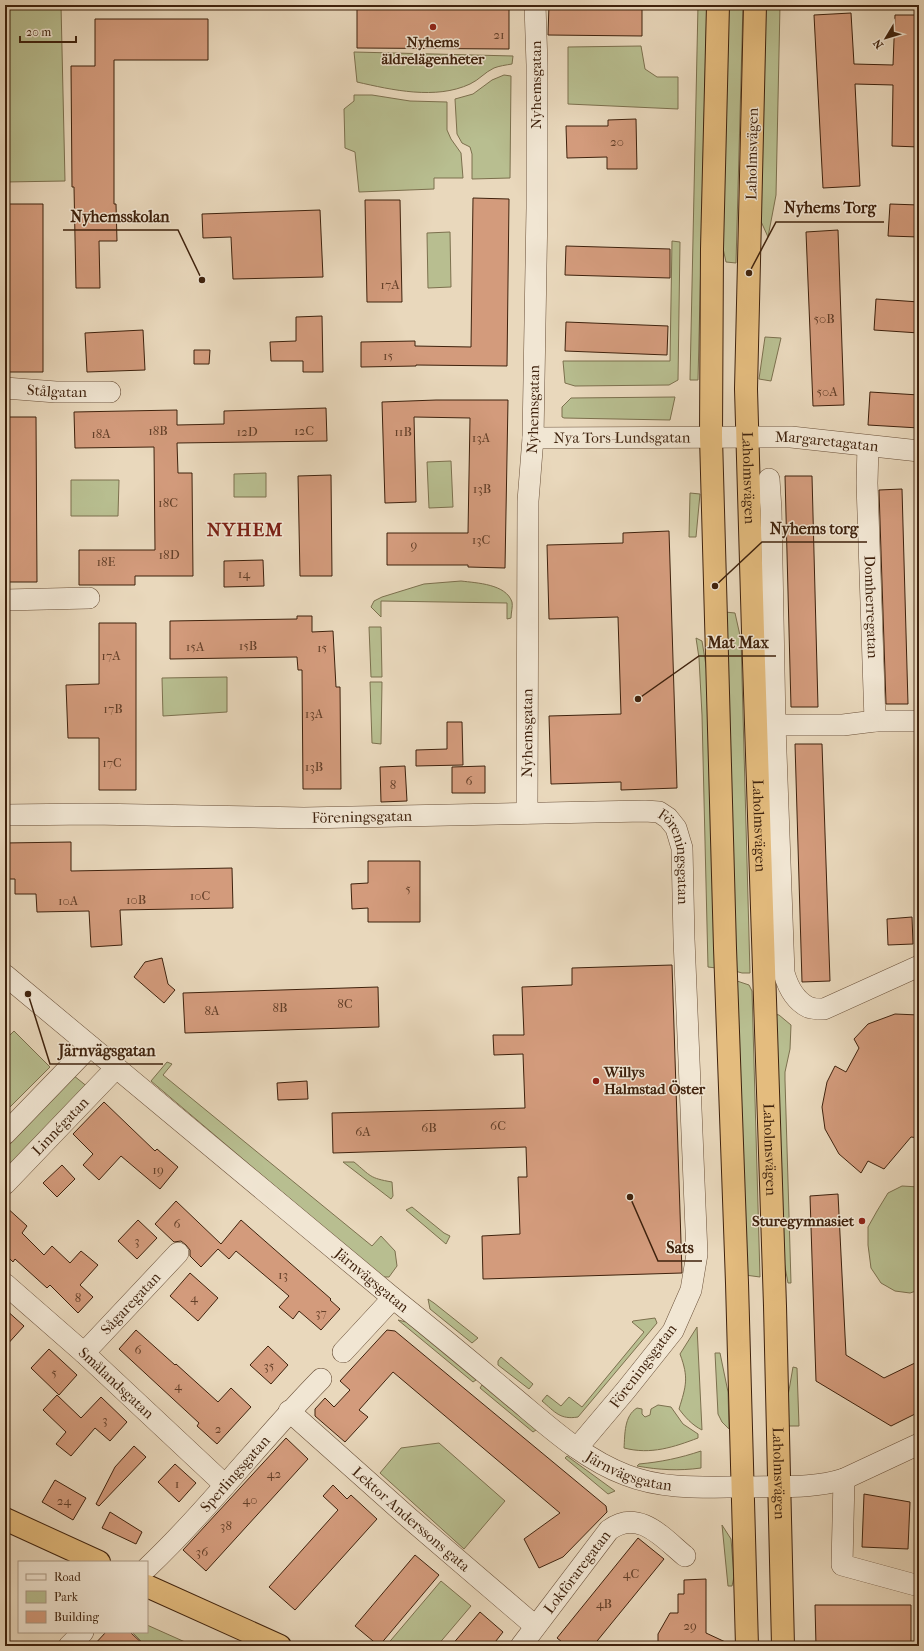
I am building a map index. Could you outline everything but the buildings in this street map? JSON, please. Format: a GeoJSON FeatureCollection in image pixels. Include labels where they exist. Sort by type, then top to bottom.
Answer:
{"type":"FeatureCollection","features":[{"type":"Feature","properties":{"kind":"highway"},"geometry":{"type":"LineString","coordinates":[[718,5],[712,249],[711,437],[747,1646]]}},
{"type":"Feature","properties":{"kind":"highway","name":"Laholmsvägen"},"geometry":{"type":"LineString","coordinates":[[755,5],[746,389],[783,1646]]}},
{"type":"Feature","properties":{"kind":"highway"},"geometry":{"type":"LineString","coordinates":[[5,1519],[97,1561]]}},
{"type":"Feature","properties":{"kind":"highway"},"geometry":{"type":"LineString","coordinates":[[148,1586],[280,1646]]}},
{"type":"Feature","properties":{"kind":"street","name":"Nyhemsgatan"},"geometry":{"type":"LineString","coordinates":[[527,813],[528,501],[533,438],[537,208],[535,5]]}},
{"type":"Feature","properties":{"kind":"street","name":"Stålgatan"},"geometry":{"type":"LineString","coordinates":[[5,388],[56,392],[110,392]]}},
{"type":"Feature","properties":{"kind":"street","name":"Nya Tors-Lundsgatan"},"geometry":{"type":"LineString","coordinates":[[533,438],[711,437]]}},
{"type":"Feature","properties":{"kind":"street","name":"Margaretagatan"},"geometry":{"type":"LineString","coordinates":[[711,437],[791,437],[919,451]]}},
{"type":"Feature","properties":{"kind":"street","name":"Domherregatan"},"geometry":{"type":"LineString","coordinates":[[868,446],[867,483],[875,721]]}},
{"type":"Feature","properties":{"kind":"street","name":"Laholmsvägen"},"geometry":{"type":"LineString","coordinates":[[769,479],[771,510],[775,725],[784,973],[787,985],[796,998],[809,1007],[824,1009],[919,966]]}},
{"type":"Feature","properties":{"kind":"street"},"geometry":{"type":"LineString","coordinates":[[5,600],[89,598]]}},
{"type":"Feature","properties":{"kind":"street"},"geometry":{"type":"LineString","coordinates":[[775,725],[843,725],[875,721],[919,721]]}},
{"type":"Feature","properties":{"kind":"street","name":"Föreningsgatan"},"geometry":{"type":"LineString","coordinates":[[5,815],[91,814],[304,818],[527,813],[659,812],[668,818],[676,828],[682,848],[684,939],[697,1254],[691,1290],[673,1331],[577,1448]]}},
{"type":"Feature","properties":{"kind":"street","name":"Järnvägsgatan"},"geometry":{"type":"LineString","coordinates":[[5,975],[393,1298],[432,1328],[577,1448],[597,1462],[637,1479],[695,1488],[822,1484],[844,1479],[919,1444]]}},
{"type":"Feature","properties":{"kind":"street"},"geometry":{"type":"LineString","coordinates":[[5,1134],[90,1046]]}},
{"type":"Feature","properties":{"kind":"street","name":"Linnégatan"},"geometry":{"type":"LineString","coordinates":[[5,1184],[116,1068]]}},
{"type":"Feature","properties":{"kind":"street","name":"Sågaregatan"},"geometry":{"type":"LineString","coordinates":[[84,1353],[178,1253]]}},
{"type":"Feature","properties":{"kind":"street","name":"Smålandsgatan"},"geometry":{"type":"LineString","coordinates":[[5,1284],[84,1353],[225,1485]]}},
{"type":"Feature","properties":{"kind":"street"},"geometry":{"type":"LineString","coordinates":[[343,1352],[393,1298]]}},
{"type":"Feature","properties":{"kind":"street","name":"Sperlingsgatan"},"geometry":{"type":"LineString","coordinates":[[148,1567],[225,1485],[289,1411],[321,1379]]}},
{"type":"Feature","properties":{"kind":"street","name":"Lektor Anderssons gata"},"geometry":{"type":"LineString","coordinates":[[289,1411],[409,1518],[535,1626]]}},
{"type":"Feature","properties":{"kind":"street"},"geometry":{"type":"LineString","coordinates":[[844,1479],[842,1565],[919,1586]]}},
{"type":"Feature","properties":{"kind":"street","name":"Lokföraregatan"},"geometry":{"type":"LineString","coordinates":[[521,1646],[609,1530],[614,1526],[630,1522],[641,1523],[651,1528],[685,1556]]}},
{"type":"Feature","properties":{"kind":"street"},"geometry":{"type":"LineString","coordinates":[[70,1646],[82,1633]]}},
{"type":"Feature","properties":{"kind":"green space"},"geometry":{"type":"Polygon","coordinates":[[[5,5],[61,5],[65,181],[5,182],[5,5]]]}},
{"type":"Feature","properties":{"kind":"green space"},"geometry":{"type":"Polygon","coordinates":[[[698,5],[707,5],[698,380],[690,380],[698,5]]]}},
{"type":"Feature","properties":{"kind":"green space"},"geometry":{"type":"Polygon","coordinates":[[[727,5],[743,5],[736,263],[726,262],[721,239],[727,5]]]}},
{"type":"Feature","properties":{"kind":"green space"},"geometry":{"type":"Polygon","coordinates":[[[764,5],[780,5],[776,195],[768,237],[759,217],[764,5]]]}},
{"type":"Feature","properties":{"kind":"green space"},"geometry":{"type":"Polygon","coordinates":[[[641,46],[645,69],[657,77],[678,77],[678,109],[568,104],[568,47],[641,46]]]}},
{"type":"Feature","properties":{"kind":"green space"},"geometry":{"type":"Polygon","coordinates":[[[354,52],[513,56],[512,64],[494,68],[470,84],[457,89],[429,93],[385,88],[357,82],[354,52]]]}},
{"type":"Feature","properties":{"kind":"green space"},"geometry":{"type":"Polygon","coordinates":[[[504,75],[511,76],[510,178],[472,179],[472,154],[470,147],[462,143],[457,134],[455,99],[473,94],[492,80],[504,75]]]}},
{"type":"Feature","properties":{"kind":"green space"},"geometry":{"type":"Polygon","coordinates":[[[354,95],[372,95],[410,101],[447,102],[447,130],[451,139],[461,153],[463,178],[434,178],[434,189],[359,192],[355,152],[345,148],[344,109],[354,101],[354,95]]]}},
{"type":"Feature","properties":{"kind":"green space"},"geometry":{"type":"Polygon","coordinates":[[[450,232],[451,287],[428,288],[427,233],[450,232]]]}},
{"type":"Feature","properties":{"kind":"green space"},"geometry":{"type":"Polygon","coordinates":[[[672,241],[680,242],[678,380],[669,385],[575,386],[565,383],[563,361],[670,361],[672,241]]]}},
{"type":"Feature","properties":{"kind":"green space"},"geometry":{"type":"Polygon","coordinates":[[[765,337],[781,338],[771,381],[759,379],[765,337]]]}},
{"type":"Feature","properties":{"kind":"green space"},"geometry":{"type":"Polygon","coordinates":[[[675,397],[670,420],[562,417],[562,407],[571,398],[675,397]]]}},
{"type":"Feature","properties":{"kind":"green space"},"geometry":{"type":"Polygon","coordinates":[[[451,461],[453,507],[429,508],[427,462],[451,461]]]}},
{"type":"Feature","properties":{"kind":"green space"},"geometry":{"type":"Polygon","coordinates":[[[266,473],[266,497],[234,497],[234,474],[266,473]]]}},
{"type":"Feature","properties":{"kind":"green space"},"geometry":{"type":"Polygon","coordinates":[[[71,480],[119,480],[118,516],[71,516],[71,480]]]}},
{"type":"Feature","properties":{"kind":"green space"},"geometry":{"type":"Polygon","coordinates":[[[690,493],[700,494],[696,537],[689,537],[690,493]]]}},
{"type":"Feature","properties":{"kind":"green space"},"geometry":{"type":"Polygon","coordinates":[[[461,581],[483,584],[504,591],[512,602],[511,618],[507,619],[507,603],[381,601],[381,617],[371,607],[374,601],[382,597],[424,584],[461,581]]]}},
{"type":"Feature","properties":{"kind":"green space"},"geometry":{"type":"Polygon","coordinates":[[[725,612],[735,613],[741,640],[750,973],[735,971],[725,612]]]}},
{"type":"Feature","properties":{"kind":"green space"},"geometry":{"type":"Polygon","coordinates":[[[369,627],[381,627],[382,677],[371,677],[369,627]]]}},
{"type":"Feature","properties":{"kind":"green space"},"geometry":{"type":"Polygon","coordinates":[[[696,638],[702,641],[707,672],[716,968],[708,967],[702,715],[699,658],[696,638]]]}},
{"type":"Feature","properties":{"kind":"green space"},"geometry":{"type":"Polygon","coordinates":[[[227,677],[227,712],[163,716],[162,678],[227,677]]]}},
{"type":"Feature","properties":{"kind":"green space"},"geometry":{"type":"Polygon","coordinates":[[[370,682],[382,682],[381,744],[372,743],[370,682]]]}},
{"type":"Feature","properties":{"kind":"green space"},"geometry":{"type":"Polygon","coordinates":[[[737,981],[749,985],[752,991],[760,1277],[745,1275],[737,981]]]}},
{"type":"Feature","properties":{"kind":"green space"},"geometry":{"type":"Polygon","coordinates":[[[774,1014],[779,1015],[791,1025],[790,1049],[785,1072],[785,1080],[791,1283],[788,1283],[782,1251],[774,1014]]]}},
{"type":"Feature","properties":{"kind":"green space"},"geometry":{"type":"Polygon","coordinates":[[[14,1031],[50,1067],[5,1112],[5,1040],[14,1031]]]}},
{"type":"Feature","properties":{"kind":"green space"},"geometry":{"type":"Polygon","coordinates":[[[167,1062],[172,1064],[163,1075],[372,1246],[381,1236],[395,1251],[397,1266],[389,1277],[382,1277],[151,1081],[167,1062]]]}},
{"type":"Feature","properties":{"kind":"green space"},"geometry":{"type":"Polygon","coordinates":[[[73,1075],[89,1088],[5,1175],[5,1145],[73,1075]]]}},
{"type":"Feature","properties":{"kind":"green space"},"geometry":{"type":"Polygon","coordinates":[[[343,1162],[354,1162],[371,1176],[392,1182],[393,1196],[391,1199],[343,1162]]]}},
{"type":"Feature","properties":{"kind":"green space"},"geometry":{"type":"Polygon","coordinates":[[[902,1186],[919,1187],[919,1290],[910,1293],[895,1291],[881,1283],[871,1268],[868,1245],[868,1227],[877,1211],[888,1193],[902,1186]]]}},
{"type":"Feature","properties":{"kind":"green space"},"geometry":{"type":"Polygon","coordinates":[[[412,1207],[444,1233],[450,1236],[446,1244],[406,1210],[412,1207]]]}},
{"type":"Feature","properties":{"kind":"green space"},"geometry":{"type":"Polygon","coordinates":[[[428,1299],[478,1338],[472,1343],[430,1309],[428,1299]]]}},
{"type":"Feature","properties":{"kind":"green space"},"geometry":{"type":"Polygon","coordinates":[[[655,1318],[657,1323],[578,1417],[572,1418],[562,1416],[554,1412],[542,1401],[547,1395],[561,1406],[569,1397],[582,1407],[644,1332],[632,1322],[655,1318]]]}},
{"type":"Feature","properties":{"kind":"green space"},"geometry":{"type":"Polygon","coordinates":[[[398,1320],[406,1322],[476,1380],[473,1382],[398,1320]]]}},
{"type":"Feature","properties":{"kind":"green space"},"geometry":{"type":"Polygon","coordinates":[[[697,1327],[702,1430],[689,1421],[679,1409],[686,1382],[685,1369],[680,1354],[697,1327]]]}},
{"type":"Feature","properties":{"kind":"green space"},"geometry":{"type":"Polygon","coordinates":[[[715,1353],[720,1353],[728,1392],[729,1429],[722,1422],[718,1414],[715,1353]]]}},
{"type":"Feature","properties":{"kind":"green space"},"geometry":{"type":"Polygon","coordinates":[[[501,1357],[533,1384],[529,1389],[498,1365],[498,1361],[501,1357]]]}},
{"type":"Feature","properties":{"kind":"green space"},"geometry":{"type":"Polygon","coordinates":[[[793,1367],[797,1368],[799,1426],[786,1426],[788,1396],[793,1367]]]}},
{"type":"Feature","properties":{"kind":"green space"},"geometry":{"type":"Polygon","coordinates":[[[482,1385],[536,1430],[533,1432],[480,1388],[482,1385]]]}},
{"type":"Feature","properties":{"kind":"green space"},"geometry":{"type":"Polygon","coordinates":[[[658,1405],[671,1407],[683,1424],[698,1434],[698,1438],[662,1449],[644,1451],[624,1448],[627,1420],[633,1411],[637,1408],[642,1409],[642,1414],[645,1417],[650,1415],[651,1409],[658,1405]]]}},
{"type":"Feature","properties":{"kind":"green space"},"geometry":{"type":"Polygon","coordinates":[[[439,1443],[505,1501],[464,1549],[380,1473],[401,1448],[439,1443]]]}},
{"type":"Feature","properties":{"kind":"green space"},"geometry":{"type":"Polygon","coordinates":[[[701,1451],[701,1468],[669,1470],[637,1466],[639,1464],[686,1456],[701,1451]]]}},
{"type":"Feature","properties":{"kind":"green space"},"geometry":{"type":"Polygon","coordinates":[[[567,1456],[615,1491],[608,1494],[565,1458],[567,1456]]]}},
{"type":"Feature","properties":{"kind":"green space"},"geometry":{"type":"Polygon","coordinates":[[[722,1525],[731,1539],[734,1577],[732,1586],[728,1586],[722,1525]]]}},
{"type":"Feature","properties":{"kind":"green space"},"geometry":{"type":"Polygon","coordinates":[[[441,1581],[471,1606],[437,1646],[386,1646],[441,1581]]]}},
{"type":"Feature","properties":{"kind":"green space"},"geometry":{"type":"Polygon","coordinates":[[[148,1625],[194,1646],[146,1646],[133,1633],[148,1633],[148,1625]]]}},
{"type":"Feature","properties":{"kind":"place","name":"Nyhems äldrelägenheter"},"geometry":{"type":"Point","coordinates":[433,27]}},
{"type":"Feature","properties":{"kind":"place","name":"Nyhems Torg"},"geometry":{"type":"Point","coordinates":[749,273]}},
{"type":"Feature","properties":{"kind":"place","name":"Nyhemsskolan"},"geometry":{"type":"Point","coordinates":[202,280]}},
{"type":"Feature","properties":{"kind":"place","name":"Nyhems torg"},"geometry":{"type":"Point","coordinates":[715,586]}},
{"type":"Feature","properties":{"kind":"place","name":"Mat Max"},"geometry":{"type":"Point","coordinates":[638,699]}},
{"type":"Feature","properties":{"kind":"place","name":"Järnvägsgatan"},"geometry":{"type":"Point","coordinates":[28,994]}},
{"type":"Feature","properties":{"kind":"place","name":"Willys Halmstad Öster"},"geometry":{"type":"Point","coordinates":[596,1081]}},
{"type":"Feature","properties":{"kind":"place","name":"Sats"},"geometry":{"type":"Point","coordinates":[630,1197]}},
{"type":"Feature","properties":{"kind":"place","name":"Sturegymnasiet"},"geometry":{"type":"Point","coordinates":[862,1221]}},
{"type":"Feature","properties":{"kind":"district","name":"NYHEM"},"geometry":{"type":"Point","coordinates":[245,529]}}]}
